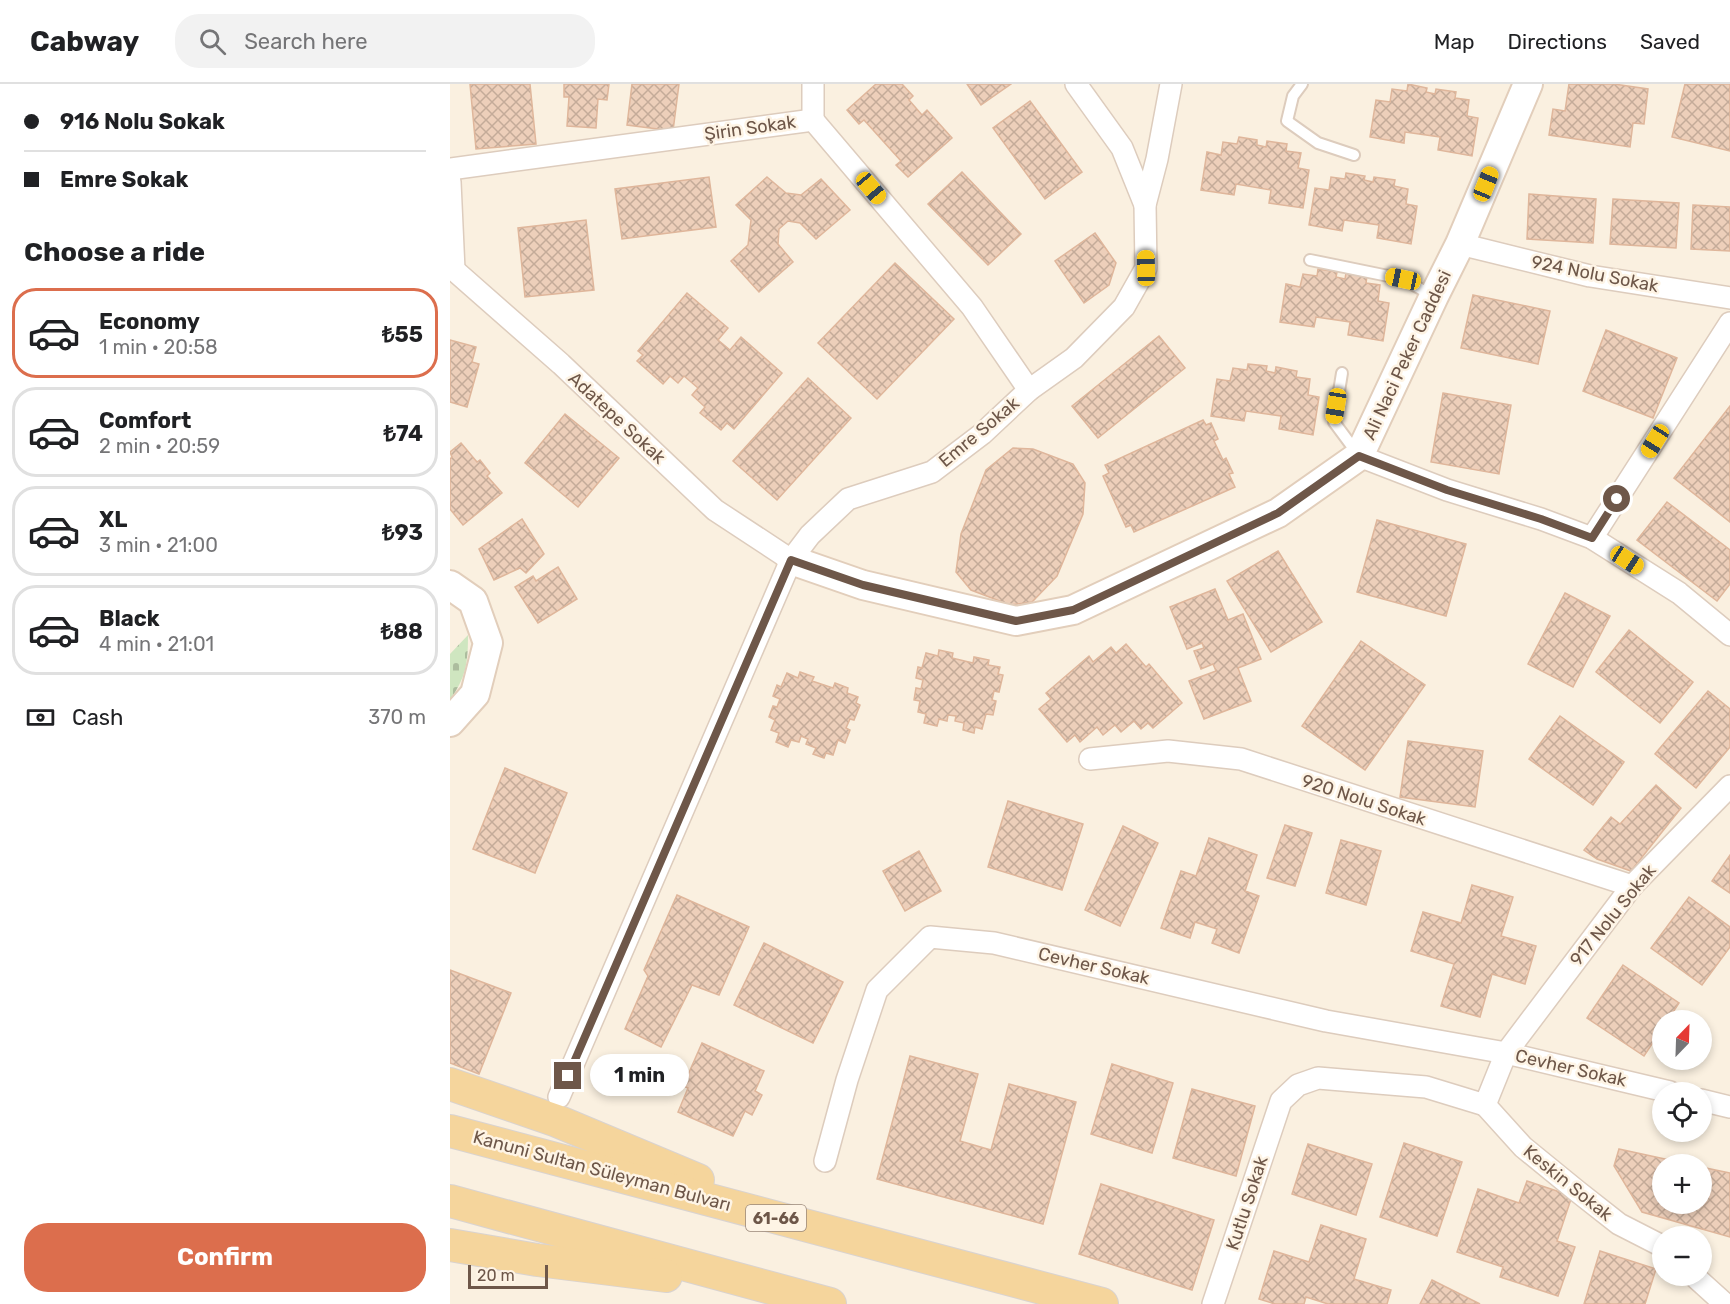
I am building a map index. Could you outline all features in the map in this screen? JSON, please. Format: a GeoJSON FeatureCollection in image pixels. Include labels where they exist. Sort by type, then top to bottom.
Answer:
{"type":"FeatureCollection","features":[{"type":"Feature","properties":{"kind":"main road","name":"61-66"},"geometry":{"type":"LineString","coordinates":[[450,1084],[556,1121],[807,1226]]}},
{"type":"Feature","properties":{"kind":"main road","name":"Kanuni Sultan Süleyman Bulvarı"},"geometry":{"type":"LineString","coordinates":[[450,1131],[1102,1304]]}},
{"type":"Feature","properties":{"kind":"main road"},"geometry":{"type":"LineString","coordinates":[[450,1201],[830,1304]]}},
{"type":"Feature","properties":{"kind":"main road"},"geometry":{"type":"LineString","coordinates":[[450,1245],[537,1260],[782,1291]]}},
{"type":"Feature","properties":{"kind":"street"},"geometry":{"type":"LineString","coordinates":[[813,84],[813,120]]}},
{"type":"Feature","properties":{"kind":"street"},"geometry":{"type":"LineString","coordinates":[[1076,84],[1122,148],[1145,205]]}},
{"type":"Feature","properties":{"kind":"street","name":"Emre Sokak"},"geometry":{"type":"LineString","coordinates":[[559,1097],[791,560],[810,535],[849,499],[932,472],[982,434],[1029,390],[1074,358],[1124,307],[1146,268],[1145,205],[1171,84]]}},
{"type":"Feature","properties":{"kind":"street","name":"Ali Naci Peker Caddesi"},"geometry":{"type":"LineString","coordinates":[[791,560],[863,585],[1016,621],[1073,610],[1278,513],[1359,456],[1461,244],[1527,84]]}},
{"type":"Feature","properties":{"kind":"street","name":"Şirin Sokak"},"geometry":{"type":"LineString","coordinates":[[450,169],[813,120],[972,307],[1029,390]]}},
{"type":"Feature","properties":{"kind":"street"},"geometry":{"type":"LineString","coordinates":[[450,182],[452,269]]}},
{"type":"Feature","properties":{"kind":"street","name":"924 Nolu Sokak"},"geometry":{"type":"LineString","coordinates":[[1461,244],[1590,276],[1730,298]]}},
{"type":"Feature","properties":{"kind":"street","name":"Adatepe Sokak"},"geometry":{"type":"LineString","coordinates":[[452,269],[561,364],[715,510],[791,560]]}},
{"type":"Feature","properties":{"kind":"street"},"geometry":{"type":"LineString","coordinates":[[1592,538],[1730,324]]}},
{"type":"Feature","properties":{"kind":"street"},"geometry":{"type":"LineString","coordinates":[[1359,456],[1447,490],[1541,519],[1592,538],[1679,593],[1730,635]]}},
{"type":"Feature","properties":{"kind":"street"},"geometry":{"type":"LineString","coordinates":[[450,585],[473,601],[489,643],[475,694],[450,722]]}},
{"type":"Feature","properties":{"kind":"street","name":"920 Nolu Sokak"},"geometry":{"type":"LineString","coordinates":[[1090,759],[1168,751],[1241,759],[1632,886]]}},
{"type":"Feature","properties":{"kind":"street","name":"917 Nolu Sokak"},"geometry":{"type":"LineString","coordinates":[[1506,1053],[1632,886],[1730,786]]}},
{"type":"Feature","properties":{"kind":"street","name":"Cevher Sokak"},"geometry":{"type":"LineString","coordinates":[[825,1161],[847,1080],[877,990],[930,937],[994,943],[1326,1021],[1506,1053],[1652,1088]]}},
{"type":"Feature","properties":{"kind":"street","name":"Cevher Sokak"},"geometry":{"type":"LineString","coordinates":[[1485,1106],[1506,1053]]}},
{"type":"Feature","properties":{"kind":"street","name":"Kutlu Sokak"},"geometry":{"type":"LineString","coordinates":[[1213,1304],[1281,1101],[1298,1085],[1318,1078],[1426,1087],[1485,1106]]}},
{"type":"Feature","properties":{"kind":"street"},"geometry":{"type":"LineString","coordinates":[[1712,1103],[1730,1107]]}},
{"type":"Feature","properties":{"kind":"street","name":"Keskin Sokak"},"geometry":{"type":"LineString","coordinates":[[1485,1106],[1523,1147],[1577,1191],[1619,1224],[1652,1241]]}},
{"type":"Feature","properties":{"kind":"street"},"geometry":{"type":"LineString","coordinates":[[1705,1286],[1725,1304]]}},
{"type":"Feature","properties":{"kind":"lane"},"geometry":{"type":"LineString","coordinates":[[1302,84],[1293,96],[1287,121],[1318,143],[1354,155]]}},
{"type":"Feature","properties":{"kind":"lane"},"geometry":{"type":"LineString","coordinates":[[1310,260],[1403,279],[1434,296]]}},
{"type":"Feature","properties":{"kind":"lane"},"geometry":{"type":"LineString","coordinates":[[1342,373],[1334,422],[1359,456]]}},
{"type":"Feature","properties":{"kind":"green space"},"geometry":{"type":"Polygon","coordinates":[[[468,635],[465,669],[460,684],[450,700],[450,654],[468,635]]]}},
{"type":"Feature","properties":{"kind":"building"},"geometry":{"type":"Polygon","coordinates":[[[470,84],[530,84],[536,144],[476,149],[470,84]]]}},
{"type":"Feature","properties":{"kind":"building"},"geometry":{"type":"Polygon","coordinates":[[[564,84],[609,84],[607,100],[598,99],[596,128],[567,126],[569,97],[564,97],[564,84]]]}},
{"type":"Feature","properties":{"kind":"building"},"geometry":{"type":"Polygon","coordinates":[[[632,84],[679,84],[673,131],[627,125],[632,84]]]}},
{"type":"Feature","properties":{"kind":"building"},"geometry":{"type":"Polygon","coordinates":[[[876,84],[902,84],[913,96],[909,100],[922,115],[927,110],[952,138],[908,177],[896,165],[901,161],[864,120],[859,124],[847,110],[876,84]]]}},
{"type":"Feature","properties":{"kind":"building"},"geometry":{"type":"Polygon","coordinates":[[[967,84],[1011,84],[981,105],[967,84]]]}},
{"type":"Feature","properties":{"kind":"building"},"geometry":{"type":"Polygon","coordinates":[[[1408,84],[1427,88],[1426,92],[1435,94],[1436,89],[1456,92],[1455,98],[1469,100],[1467,116],[1478,118],[1472,156],[1438,150],[1440,137],[1405,132],[1404,143],[1370,137],[1376,100],[1390,102],[1392,89],[1407,91],[1408,84]]]}},
{"type":"Feature","properties":{"kind":"building"},"geometry":{"type":"Polygon","coordinates":[[[1569,84],[1614,84],[1648,89],[1644,124],[1633,123],[1630,147],[1549,135],[1553,109],[1565,111],[1569,84]]]}},
{"type":"Feature","properties":{"kind":"building"},"geometry":{"type":"Polygon","coordinates":[[[1685,84],[1730,84],[1730,151],[1672,137],[1685,84]]]}},
{"type":"Feature","properties":{"kind":"building"},"geometry":{"type":"Polygon","coordinates":[[[1030,101],[1082,172],[1045,199],[993,128],[1030,101]]]}},
{"type":"Feature","properties":{"kind":"building"},"geometry":{"type":"Polygon","coordinates":[[[1239,137],[1257,140],[1257,145],[1266,147],[1267,141],[1287,144],[1286,151],[1301,153],[1298,168],[1309,170],[1303,208],[1269,203],[1271,190],[1236,184],[1234,195],[1201,190],[1207,152],[1221,155],[1223,142],[1237,144],[1239,137]]]}},
{"type":"Feature","properties":{"kind":"building"},"geometry":{"type":"Polygon","coordinates":[[[962,172],[1021,234],[988,265],[928,204],[962,172]]]}},
{"type":"Feature","properties":{"kind":"building"},"geometry":{"type":"Polygon","coordinates":[[[1346,173],[1365,176],[1364,180],[1373,182],[1374,177],[1395,180],[1394,186],[1408,189],[1406,204],[1417,206],[1411,244],[1377,238],[1379,225],[1344,220],[1342,231],[1309,225],[1315,188],[1329,190],[1331,177],[1345,179],[1346,173]]]}},
{"type":"Feature","properties":{"kind":"building"},"geometry":{"type":"Polygon","coordinates":[[[709,177],[716,227],[622,239],[615,189],[709,177]]]}},
{"type":"Feature","properties":{"kind":"building"},"geometry":{"type":"Polygon","coordinates":[[[767,177],[786,193],[801,195],[821,179],[850,210],[816,239],[800,223],[788,221],[779,229],[778,244],[793,262],[759,292],[731,261],[748,245],[751,220],[736,205],[767,177]]]}},
{"type":"Feature","properties":{"kind":"building"},"geometry":{"type":"Polygon","coordinates":[[[1529,194],[1596,199],[1593,243],[1527,239],[1529,194]]]}},
{"type":"Feature","properties":{"kind":"building"},"geometry":{"type":"Polygon","coordinates":[[[1613,199],[1679,203],[1676,248],[1610,244],[1613,199]]]}},
{"type":"Feature","properties":{"kind":"building"},"geometry":{"type":"Polygon","coordinates":[[[1693,205],[1730,207],[1730,251],[1691,249],[1693,205]]]}},
{"type":"Feature","properties":{"kind":"building"},"geometry":{"type":"Polygon","coordinates":[[[586,220],[594,290],[525,297],[518,228],[586,220]]]}},
{"type":"Feature","properties":{"kind":"building"},"geometry":{"type":"Polygon","coordinates":[[[1095,233],[1116,263],[1109,285],[1084,303],[1055,261],[1095,233]]]}},
{"type":"Feature","properties":{"kind":"building"},"geometry":{"type":"Polygon","coordinates":[[[895,263],[954,319],[877,399],[818,343],[895,263]]]}},
{"type":"Feature","properties":{"kind":"building"},"geometry":{"type":"Polygon","coordinates":[[[1318,269],[1337,272],[1336,277],[1345,279],[1346,273],[1367,276],[1366,283],[1380,285],[1378,301],[1389,303],[1383,341],[1348,335],[1350,322],[1316,317],[1314,327],[1280,322],[1286,284],[1300,287],[1303,274],[1317,276],[1318,269]]]}},
{"type":"Feature","properties":{"kind":"building"},"geometry":{"type":"Polygon","coordinates":[[[687,293],[728,328],[718,340],[730,350],[741,337],[782,373],[734,429],[727,423],[721,430],[700,413],[705,407],[692,395],[698,388],[684,376],[678,383],[670,376],[663,384],[637,361],[643,355],[638,351],[687,293]]]}},
{"type":"Feature","properties":{"kind":"building"},"geometry":{"type":"Polygon","coordinates":[[[1473,295],[1550,311],[1538,364],[1461,348],[1473,295]]]}},
{"type":"Feature","properties":{"kind":"building"},"geometry":{"type":"Polygon","coordinates":[[[1606,330],[1677,358],[1653,418],[1583,391],[1606,330]]]}},
{"type":"Feature","properties":{"kind":"building"},"geometry":{"type":"Polygon","coordinates":[[[1159,336],[1185,368],[1098,438],[1072,406],[1159,336]]]}},
{"type":"Feature","properties":{"kind":"building"},"geometry":{"type":"Polygon","coordinates":[[[450,340],[476,347],[472,362],[479,364],[467,407],[450,402],[450,340]]]}},
{"type":"Feature","properties":{"kind":"building"},"geometry":{"type":"Polygon","coordinates":[[[1248,364],[1267,366],[1266,371],[1275,373],[1276,367],[1297,371],[1296,377],[1310,379],[1308,395],[1319,397],[1313,435],[1279,429],[1281,416],[1246,411],[1244,421],[1211,416],[1217,379],[1230,381],[1233,368],[1247,370],[1248,364]]]}},
{"type":"Feature","properties":{"kind":"building"},"geometry":{"type":"Polygon","coordinates":[[[808,378],[851,418],[777,500],[733,461],[808,378]]]}},
{"type":"Feature","properties":{"kind":"building"},"geometry":{"type":"Polygon","coordinates":[[[1443,393],[1511,405],[1499,474],[1431,462],[1443,393]]]}},
{"type":"Feature","properties":{"kind":"building"},"geometry":{"type":"Polygon","coordinates":[[[1730,406],[1730,522],[1674,478],[1730,406]]]}},
{"type":"Feature","properties":{"kind":"building"},"geometry":{"type":"Polygon","coordinates":[[[565,414],[619,458],[578,507],[525,463],[565,414]]]}},
{"type":"Feature","properties":{"kind":"building"},"geometry":{"type":"Polygon","coordinates":[[[1203,420],[1206,425],[1211,423],[1218,439],[1214,441],[1223,460],[1226,458],[1233,473],[1229,474],[1235,487],[1134,532],[1131,525],[1126,527],[1103,476],[1109,473],[1105,465],[1203,420]]]}},
{"type":"Feature","properties":{"kind":"building"},"geometry":{"type":"Polygon","coordinates":[[[461,443],[477,462],[480,460],[490,473],[487,476],[502,493],[463,525],[450,509],[450,459],[452,457],[450,452],[461,443]]]}},
{"type":"Feature","properties":{"kind":"building"},"geometry":{"type":"Polygon","coordinates":[[[1013,448],[1033,449],[1073,464],[1085,483],[1083,514],[1057,576],[1032,602],[1010,605],[971,590],[956,572],[961,534],[986,470],[1013,448]]]}},
{"type":"Feature","properties":{"kind":"building"},"geometry":{"type":"Polygon","coordinates":[[[1667,502],[1730,550],[1730,584],[1717,601],[1637,540],[1667,502]]]}},
{"type":"Feature","properties":{"kind":"building"},"geometry":{"type":"Polygon","coordinates":[[[522,519],[544,554],[526,573],[520,568],[494,580],[479,549],[522,519]]]}},
{"type":"Feature","properties":{"kind":"building"},"geometry":{"type":"Polygon","coordinates":[[[1377,520],[1466,544],[1446,616],[1357,592],[1377,520]]]}},
{"type":"Feature","properties":{"kind":"building"},"geometry":{"type":"Polygon","coordinates":[[[1278,551],[1322,622],[1271,652],[1227,581],[1278,551]]]}},
{"type":"Feature","properties":{"kind":"building"},"geometry":{"type":"Polygon","coordinates":[[[558,567],[577,599],[538,623],[515,587],[533,576],[536,581],[558,567]]]}},
{"type":"Feature","properties":{"kind":"building"},"geometry":{"type":"Polygon","coordinates":[[[1215,589],[1228,620],[1243,614],[1261,659],[1238,668],[1251,701],[1204,719],[1189,681],[1216,671],[1213,664],[1201,669],[1194,651],[1204,648],[1202,643],[1187,649],[1170,607],[1215,589]]]}},
{"type":"Feature","properties":{"kind":"building"},"geometry":{"type":"Polygon","coordinates":[[[1565,593],[1610,616],[1573,687],[1528,664],[1565,593]]]}},
{"type":"Feature","properties":{"kind":"building"},"geometry":{"type":"Polygon","coordinates":[[[1629,630],[1693,682],[1660,723],[1596,672],[1629,630]]]}},
{"type":"Feature","properties":{"kind":"building"},"geometry":{"type":"Polygon","coordinates":[[[1361,641],[1425,685],[1365,770],[1302,726],[1361,641]]]}},
{"type":"Feature","properties":{"kind":"building"},"geometry":{"type":"Polygon","coordinates":[[[1126,644],[1146,667],[1149,664],[1182,703],[1153,728],[1148,723],[1141,729],[1134,721],[1121,732],[1115,725],[1103,735],[1097,727],[1080,742],[1075,735],[1067,742],[1039,709],[1051,699],[1046,693],[1089,656],[1093,662],[1111,647],[1116,653],[1126,644]]]}},
{"type":"Feature","properties":{"kind":"building"},"geometry":{"type":"Polygon","coordinates":[[[939,650],[953,653],[952,658],[973,663],[974,657],[989,660],[988,665],[1000,667],[998,674],[1003,675],[999,692],[994,691],[992,700],[996,701],[993,715],[986,714],[982,729],[975,727],[974,733],[963,730],[964,723],[955,721],[956,716],[948,715],[947,721],[939,719],[937,726],[924,723],[926,714],[918,712],[920,701],[914,700],[916,688],[921,689],[923,680],[916,678],[918,667],[922,668],[926,653],[938,656],[939,650]]]}},
{"type":"Feature","properties":{"kind":"building"},"geometry":{"type":"Polygon","coordinates":[[[800,672],[814,677],[812,681],[833,688],[835,683],[848,688],[847,693],[858,697],[856,703],[860,705],[854,720],[850,719],[846,728],[850,730],[845,743],[838,740],[833,755],[826,753],[824,758],[813,754],[816,748],[806,744],[808,739],[801,736],[799,742],[791,740],[788,747],[776,742],[779,733],[771,730],[775,720],[769,717],[773,706],[777,707],[780,699],[773,696],[777,685],[781,687],[787,673],[798,678],[800,672]]]}},
{"type":"Feature","properties":{"kind":"building"},"geometry":{"type":"Polygon","coordinates":[[[1708,691],[1730,709],[1730,747],[1696,788],[1655,754],[1708,691]]]}},
{"type":"Feature","properties":{"kind":"building"},"geometry":{"type":"Polygon","coordinates":[[[1560,716],[1624,762],[1593,805],[1529,759],[1560,716]]]}},
{"type":"Feature","properties":{"kind":"building"},"geometry":{"type":"Polygon","coordinates":[[[1408,741],[1483,751],[1475,807],[1400,797],[1408,741]]]}},
{"type":"Feature","properties":{"kind":"building"},"geometry":{"type":"Polygon","coordinates":[[[505,768],[567,793],[535,873],[473,849],[505,768]]]}},
{"type":"Feature","properties":{"kind":"building"},"geometry":{"type":"Polygon","coordinates":[[[1656,785],[1681,808],[1631,871],[1597,859],[1584,850],[1611,817],[1620,824],[1656,785]]]}},
{"type":"Feature","properties":{"kind":"building"},"geometry":{"type":"Polygon","coordinates":[[[1008,801],[1083,824],[1062,890],[988,867],[1008,801]]]}},
{"type":"Feature","properties":{"kind":"building"},"geometry":{"type":"Polygon","coordinates":[[[1285,825],[1312,833],[1295,886],[1267,878],[1285,825]]]}},
{"type":"Feature","properties":{"kind":"building"},"geometry":{"type":"Polygon","coordinates":[[[1123,826],[1158,843],[1120,926],[1085,910],[1123,826]]]}},
{"type":"Feature","properties":{"kind":"building"},"geometry":{"type":"Polygon","coordinates":[[[1209,838],[1257,855],[1245,891],[1259,896],[1239,953],[1212,943],[1217,929],[1195,922],[1190,938],[1161,928],[1181,871],[1196,876],[1209,838]]]}},
{"type":"Feature","properties":{"kind":"building"},"geometry":{"type":"Polygon","coordinates":[[[1341,840],[1381,851],[1366,905],[1326,893],[1341,840]]]}},
{"type":"Feature","properties":{"kind":"building"},"geometry":{"type":"Polygon","coordinates":[[[919,851],[941,891],[905,911],[883,871],[919,851]]]}},
{"type":"Feature","properties":{"kind":"building"},"geometry":{"type":"Polygon","coordinates":[[[1730,855],[1730,893],[1712,881],[1730,855]]]}},
{"type":"Feature","properties":{"kind":"building"},"geometry":{"type":"Polygon","coordinates":[[[1472,885],[1513,897],[1501,936],[1536,946],[1525,984],[1492,974],[1480,1017],[1441,1006],[1454,964],[1411,951],[1423,912],[1461,923],[1472,885]]]}},
{"type":"Feature","properties":{"kind":"building"},"geometry":{"type":"Polygon","coordinates":[[[677,895],[749,927],[719,995],[692,985],[661,1047],[625,1029],[648,976],[644,970],[677,895]]]}},
{"type":"Feature","properties":{"kind":"building"},"geometry":{"type":"Polygon","coordinates":[[[1689,897],[1730,927],[1730,947],[1702,985],[1651,948],[1689,897]]]}},
{"type":"Feature","properties":{"kind":"building"},"geometry":{"type":"Polygon","coordinates":[[[764,943],[843,982],[813,1043],[734,1005],[764,943]]]}},
{"type":"Feature","properties":{"kind":"building"},"geometry":{"type":"Polygon","coordinates":[[[1623,965],[1679,1003],[1674,1010],[1652,1010],[1652,1044],[1644,1056],[1587,1018],[1623,965]]]}},
{"type":"Feature","properties":{"kind":"building"},"geometry":{"type":"Polygon","coordinates":[[[450,970],[511,993],[479,1074],[450,1063],[450,970]]]}},
{"type":"Feature","properties":{"kind":"building"},"geometry":{"type":"Polygon","coordinates":[[[702,1043],[764,1071],[755,1091],[762,1095],[752,1115],[745,1111],[733,1136],[678,1112],[688,1088],[683,1086],[702,1043]]]}},
{"type":"Feature","properties":{"kind":"building"},"geometry":{"type":"Polygon","coordinates":[[[910,1056],[978,1074],[960,1141],[991,1150],[1009,1084],[1076,1102],[1043,1224],[877,1179],[910,1056]]]}},
{"type":"Feature","properties":{"kind":"building"},"geometry":{"type":"Polygon","coordinates":[[[1112,1064],[1173,1083],[1152,1153],[1091,1134],[1112,1064]]]}},
{"type":"Feature","properties":{"kind":"building"},"geometry":{"type":"Polygon","coordinates":[[[1192,1089],[1255,1106],[1236,1176],[1173,1158],[1192,1089]]]}},
{"type":"Feature","properties":{"kind":"building"},"geometry":{"type":"Polygon","coordinates":[[[1404,1143],[1462,1162],[1437,1236],[1380,1217],[1404,1143]]]}},
{"type":"Feature","properties":{"kind":"building"},"geometry":{"type":"Polygon","coordinates":[[[1308,1144],[1372,1164],[1356,1215],[1292,1194],[1308,1144]]]}},
{"type":"Feature","properties":{"kind":"building"},"geometry":{"type":"Polygon","coordinates":[[[1619,1149],[1652,1156],[1652,1214],[1712,1214],[1712,1169],[1730,1173],[1730,1237],[1712,1232],[1712,1226],[1691,1226],[1642,1212],[1614,1166],[1619,1149]]]}},
{"type":"Feature","properties":{"kind":"building"},"geometry":{"type":"Polygon","coordinates":[[[1527,1181],[1572,1196],[1557,1241],[1575,1247],[1558,1296],[1500,1277],[1503,1267],[1457,1252],[1478,1189],[1519,1203],[1527,1181]]]}},
{"type":"Feature","properties":{"kind":"building"},"geometry":{"type":"Polygon","coordinates":[[[1101,1184],[1214,1220],[1192,1290],[1079,1254],[1101,1184]]]}},
{"type":"Feature","properties":{"kind":"building"},"geometry":{"type":"Polygon","coordinates":[[[1321,1225],[1366,1239],[1354,1279],[1391,1290],[1387,1304],[1328,1304],[1306,1297],[1304,1304],[1275,1304],[1259,1299],[1274,1251],[1309,1262],[1321,1225]]]}},
{"type":"Feature","properties":{"kind":"building"},"geometry":{"type":"Polygon","coordinates":[[[1600,1251],[1652,1268],[1652,1282],[1645,1304],[1584,1304],[1600,1251]]]}},
{"type":"Feature","properties":{"kind":"building"},"geometry":{"type":"Polygon","coordinates":[[[1432,1280],[1480,1304],[1420,1304],[1432,1280]]]}},
{"type":"Feature","properties":{"kind":"route"},"geometry":{"type":"LineString","coordinates":[[568,1076],[791,560],[863,585],[1016,621],[1073,610],[1278,513],[1359,456],[1447,490],[1541,519],[1592,538],[1617,499]]}}]}
